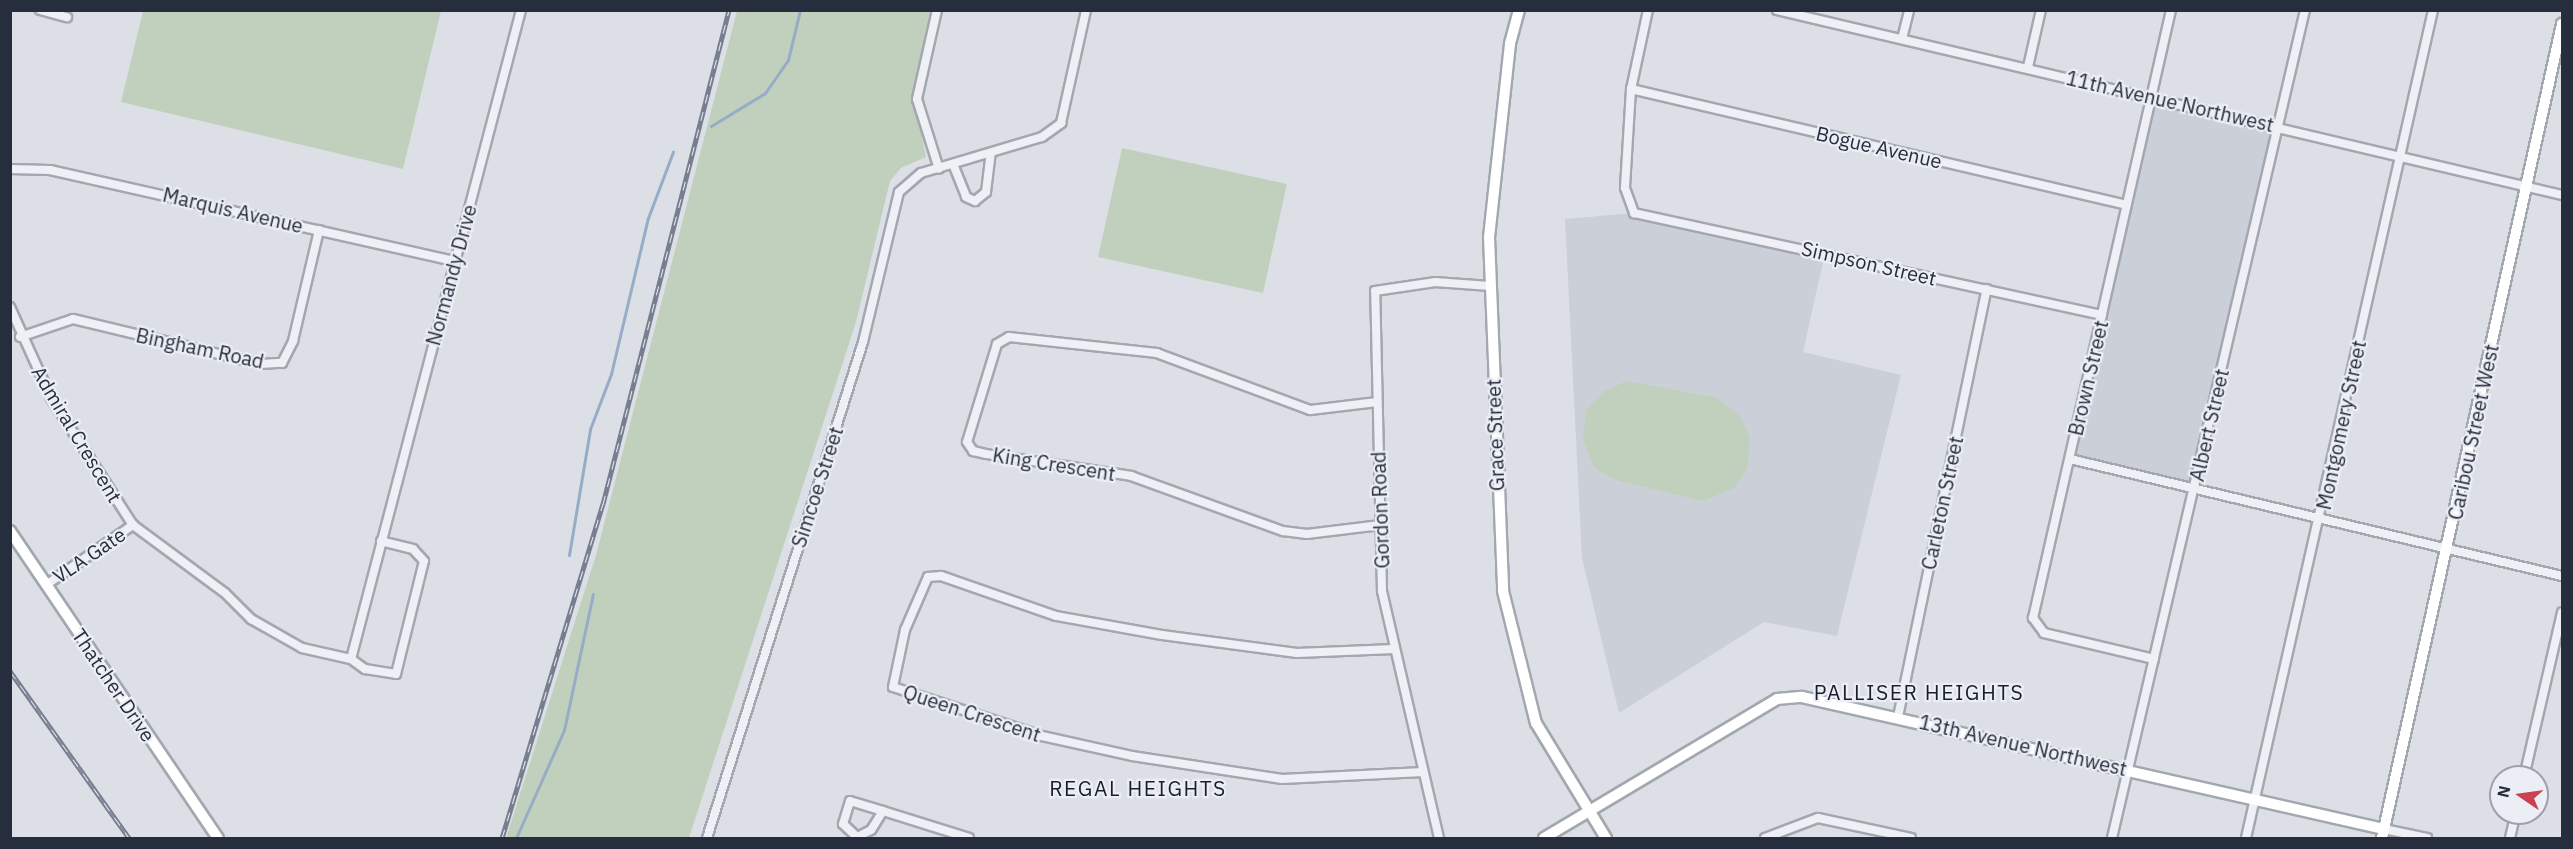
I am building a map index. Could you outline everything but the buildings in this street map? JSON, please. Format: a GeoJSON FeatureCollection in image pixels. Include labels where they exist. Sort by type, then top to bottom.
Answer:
{"type":"FeatureCollection","features":[{"type":"Feature","properties":{"kind":"street"},"geometry":{"type":"LineString","coordinates":[[40,10],[67,17]]}},
{"type":"Feature","properties":{"kind":"street","name":"Normandy Drive"},"geometry":{"type":"LineString","coordinates":[[351,659],[521,10]]}},
{"type":"Feature","properties":{"kind":"street"},"geometry":{"type":"LineString","coordinates":[[937,10],[918,99],[939,168]]}},
{"type":"Feature","properties":{"kind":"street","name":"Simcoe Street"},"geometry":{"type":"LineString","coordinates":[[706,838],[863,342],[900,192],[921,173],[1042,137],[1061,123],[1086,10]]}},
{"type":"Feature","properties":{"kind":"street","name":"Grace Street"},"geometry":{"type":"LineString","coordinates":[[1519,10],[1500,122],[1490,286],[1503,591],[1536,723],[1587,814],[1606,838]]}},
{"type":"Feature","properties":{"kind":"street"},"geometry":{"type":"LineString","coordinates":[[1631,89],[1648,10]]}},
{"type":"Feature","properties":{"kind":"street"},"geometry":{"type":"LineString","coordinates":[[1902,39],[1909,10]]}},
{"type":"Feature","properties":{"kind":"street"},"geometry":{"type":"LineString","coordinates":[[2028,67],[2041,10]]}},
{"type":"Feature","properties":{"kind":"street","name":"Brown Street"},"geometry":{"type":"LineString","coordinates":[[2154,658],[2044,633],[2033,618],[2171,10]]}},
{"type":"Feature","properties":{"kind":"street","name":"Albert Street"},"geometry":{"type":"LineString","coordinates":[[2112,838],[2305,10]]}},
{"type":"Feature","properties":{"kind":"street","name":"Montgomery Street"},"geometry":{"type":"LineString","coordinates":[[2246,838],[2320,522],[2433,10]]}},
{"type":"Feature","properties":{"kind":"street","name":"11th Avenue Northwest"},"geometry":{"type":"LineString","coordinates":[[1781,11],[2028,67],[2562,195]]}},
{"type":"Feature","properties":{"kind":"street","name":"Caribou Street West"},"geometry":{"type":"LineString","coordinates":[[2383,834],[2448,550],[2525,186],[2562,24]]}},
{"type":"Feature","properties":{"kind":"street","name":"Bogue Avenue"},"geometry":{"type":"LineString","coordinates":[[1631,89],[2127,205]]}},
{"type":"Feature","properties":{"kind":"street","name":"Simpson Street"},"geometry":{"type":"LineString","coordinates":[[1631,89],[1624,188],[1634,213],[2102,315]]}},
{"type":"Feature","properties":{"kind":"street"},"geometry":{"type":"LineString","coordinates":[[953,164],[966,197],[975,201],[986,192],[990,153]]}},
{"type":"Feature","properties":{"kind":"street","name":"Marquis Avenue"},"geometry":{"type":"LineString","coordinates":[[10,169],[50,170],[454,261]]}},
{"type":"Feature","properties":{"kind":"street","name":"Bingham Road"},"geometry":{"type":"LineString","coordinates":[[20,337],[73,319],[260,364],[282,363],[293,340],[319,230]]}},
{"type":"Feature","properties":{"kind":"street","name":"Gordon Road"},"geometry":{"type":"LineString","coordinates":[[1439,838],[1382,591],[1375,291],[1436,282],[1490,286]]}},
{"type":"Feature","properties":{"kind":"street","name":"Carleton Street"},"geometry":{"type":"LineString","coordinates":[[1898,717],[1987,289]]}},
{"type":"Feature","properties":{"kind":"street","name":"Admiral Crescent"},"geometry":{"type":"LineString","coordinates":[[10,307],[20,337],[51,398],[133,525]]}},
{"type":"Feature","properties":{"kind":"street","name":"King Crescent"},"geometry":{"type":"LineString","coordinates":[[1377,402],[1310,410],[1157,353],[1009,338],[997,344],[967,442],[973,451],[986,454],[1131,476],[1283,531],[1307,534],[1380,525]]}},
{"type":"Feature","properties":{"kind":"street"},"geometry":{"type":"LineString","coordinates":[[2070,459],[2320,522],[2562,576]]}},
{"type":"Feature","properties":{"kind":"street"},"geometry":{"type":"LineString","coordinates":[[133,525],[225,593],[251,619],[302,648],[351,659],[365,669],[396,674],[424,561],[413,549],[381,541]]}},
{"type":"Feature","properties":{"kind":"street","name":"VLA Gate"},"geometry":{"type":"LineString","coordinates":[[46,585],[133,525]]}},
{"type":"Feature","properties":{"kind":"street","name":"Thatcher Drive"},"geometry":{"type":"LineString","coordinates":[[10,531],[218,838]]}},
{"type":"Feature","properties":{"kind":"street","name":"Queen Crescent"},"geometry":{"type":"LineString","coordinates":[[1394,649],[1296,653],[1172,637],[1056,616],[941,576],[928,577],[905,630],[892,687],[1042,736],[1132,756],[1282,779],[1423,772]]}},
{"type":"Feature","properties":{"kind":"street"},"geometry":{"type":"LineString","coordinates":[[2527,765],[2562,612]]}},
{"type":"Feature","properties":{"kind":"street","name":"13th Avenue Northwest"},"geometry":{"type":"LineString","coordinates":[[1544,838],[1777,699],[1802,697],[2129,768],[2255,798],[2383,834],[2427,838]]}},
{"type":"Feature","properties":{"kind":"street"},"geometry":{"type":"LineString","coordinates":[[883,811],[871,830],[857,837],[843,824],[850,801],[883,811],[969,838]]}},
{"type":"Feature","properties":{"kind":"street"},"geometry":{"type":"LineString","coordinates":[[1765,838],[1818,818],[1911,838]]}},
{"type":"Feature","properties":{"kind":"shaded area"},"geometry":{"type":"Polygon","coordinates":[[[2150,98],[2279,127],[2194,489],[2070,459],[2150,98]]]}},
{"type":"Feature","properties":{"kind":"shaded area"},"geometry":{"type":"Polygon","coordinates":[[[1634,213],[1825,253],[1803,352],[1901,375],[1837,636],[1764,622],[1619,713],[1582,558],[1565,219],[1634,213]]]}},
{"type":"Feature","properties":{"kind":"green space"},"geometry":{"type":"Polygon","coordinates":[[[143,11],[441,11],[403,169],[121,102],[143,11]]]}},
{"type":"Feature","properties":{"kind":"green space"},"geometry":{"type":"Polygon","coordinates":[[[737,11],[931,11],[914,96],[926,157],[901,168],[890,181],[856,322],[689,838],[506,838],[596,555],[737,11]]]}},
{"type":"Feature","properties":{"kind":"green space"},"geometry":{"type":"Polygon","coordinates":[[[1122,148],[1287,184],[1263,293],[1098,257],[1122,148]]]}},
{"type":"Feature","properties":{"kind":"green space"},"geometry":{"type":"Polygon","coordinates":[[[1627,381],[1717,398],[1740,416],[1750,438],[1747,469],[1734,488],[1703,501],[1615,480],[1594,467],[1583,439],[1586,410],[1604,391],[1627,381]]]}},
{"type":"Feature","properties":{"kind":"waterway"},"geometry":{"type":"LineString","coordinates":[[711,126],[765,93],[788,60],[800,10]]}},
{"type":"Feature","properties":{"kind":"waterway"},"geometry":{"type":"LineString","coordinates":[[569,555],[590,429],[611,374],[648,218],[673,152]]}},
{"type":"Feature","properties":{"kind":"waterway"},"geometry":{"type":"LineString","coordinates":[[516,838],[564,730],[593,594]]}},
{"type":"Feature","properties":{"kind":"railway"},"geometry":{"type":"LineString","coordinates":[[502,838],[603,504],[729,10]]}},
{"type":"Feature","properties":{"kind":"railway"},"geometry":{"type":"LineString","coordinates":[[10,671],[129,838]]}},
{"type":"Feature","properties":{"kind":"district","name":"PALLISER HEIGHTS"},"geometry":{"type":"Point","coordinates":[1919,692]}},
{"type":"Feature","properties":{"kind":"district","name":"REGAL HEIGHTS"},"geometry":{"type":"Point","coordinates":[1138,788]}}]}
